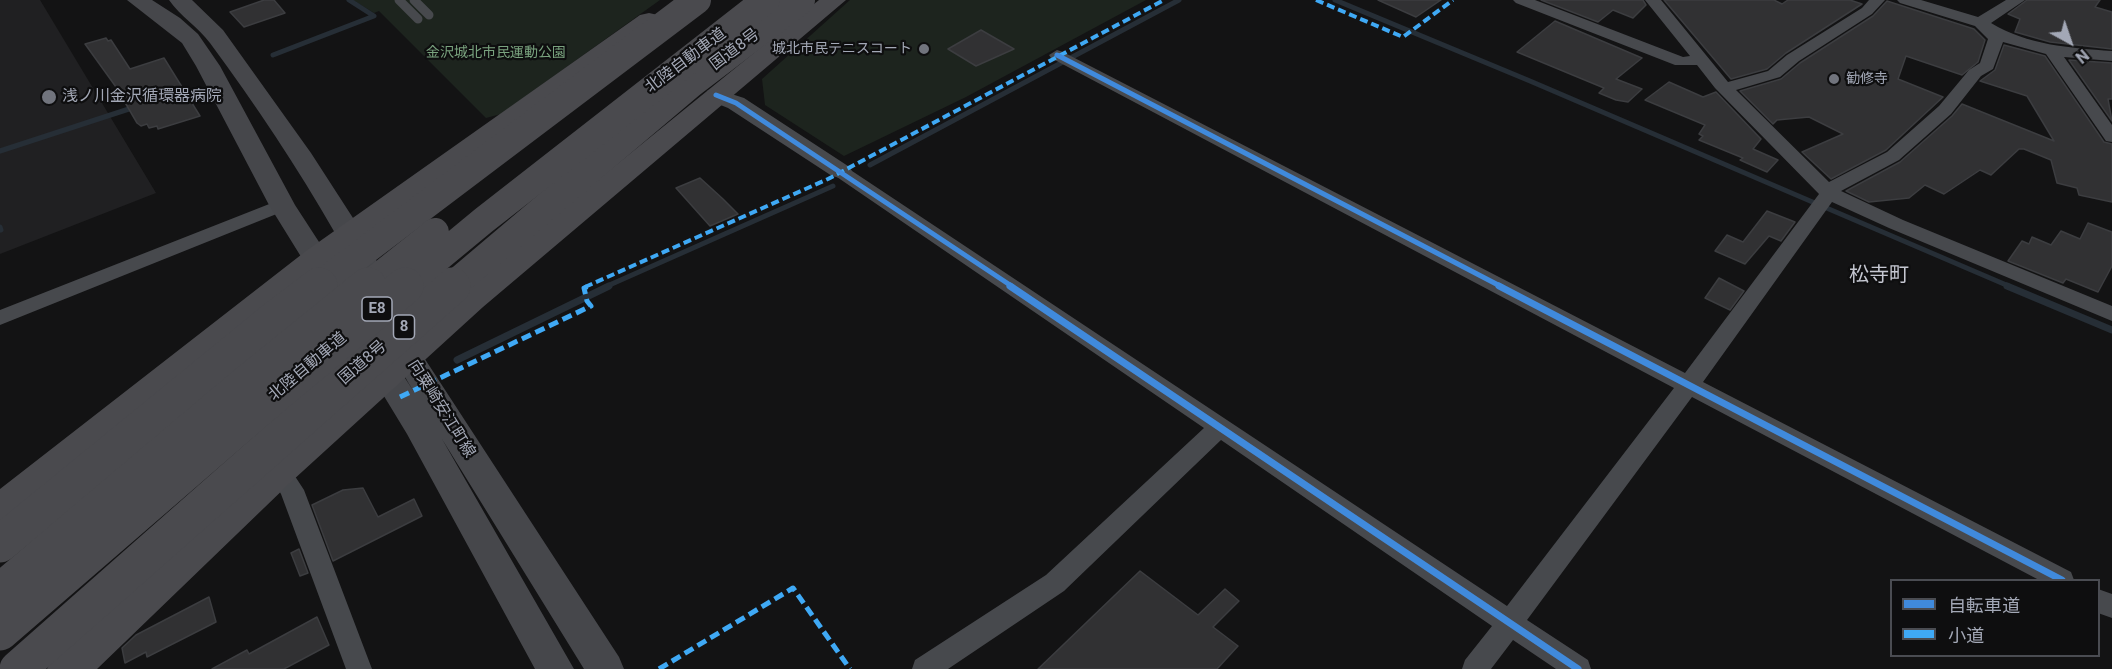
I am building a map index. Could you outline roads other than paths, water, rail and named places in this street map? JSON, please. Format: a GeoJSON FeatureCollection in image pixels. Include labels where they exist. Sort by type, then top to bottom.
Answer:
{"type":"FeatureCollection","features":[{"type":"Feature","properties":{"kind":"highway"},"geometry":{"type":"LineString","coordinates":[[0,512],[316,258],[675,0]]}},
{"type":"Feature","properties":{"kind":"highway"},"geometry":{"type":"LineString","coordinates":[[0,544],[273,321],[697,0]]}},
{"type":"Feature","properties":{"kind":"highway","name":"北陸自動車道"},"geometry":{"type":"LineString","coordinates":[[0,592],[243,387],[442,226],[736,0]]}},
{"type":"Feature","properties":{"kind":"highway","name":"北陸自動車道"},"geometry":{"type":"LineString","coordinates":[[0,632],[272,397],[484,220],[766,0]]}},
{"type":"Feature","properties":{"kind":"highway","name":"国道8号"},"geometry":{"type":"LineString","coordinates":[[18,669],[418,315],[692,83],[801,0]]}},
{"type":"Feature","properties":{"kind":"highway"},"geometry":{"type":"LineString","coordinates":[[68,669],[279,471],[472,299],[716,95],[834,0]]}},
{"type":"Feature","properties":{"kind":"main road","name":"向粟崎安江町線"},"geometry":{"type":"LineString","coordinates":[[138,0],[172,23],[190,39],[208,66],[282,205],[316,258],[397,367],[604,669]]}},
{"type":"Feature","properties":{"kind":"main road","name":"向粟崎安江町線"},"geometry":{"type":"LineString","coordinates":[[180,0],[215,35],[230,55],[298,153],[350,235],[418,425],[555,669]]}},
{"type":"Feature","properties":{"kind":"street"},"geometry":{"type":"LineString","coordinates":[[1521,0],[1681,62],[1702,60]]}},
{"type":"Feature","properties":{"kind":"street"},"geometry":{"type":"LineString","coordinates":[[1653,0],[1725,88],[1824,201],[1896,224],[2112,314]]}},
{"type":"Feature","properties":{"kind":"street"},"geometry":{"type":"LineString","coordinates":[[1725,88],[1774,74],[1793,58],[1867,11],[1877,0]]}},
{"type":"Feature","properties":{"kind":"street"},"geometry":{"type":"LineString","coordinates":[[1905,0],[1980,23],[2003,37],[2052,51],[2112,56]]}},
{"type":"Feature","properties":{"kind":"street"},"geometry":{"type":"LineString","coordinates":[[1980,23],[2017,0]]}},
{"type":"Feature","properties":{"kind":"street"},"geometry":{"type":"LineString","coordinates":[[1475,669],[1836,186],[1893,156],[1945,110],[1975,73],[1987,66],[1996,38],[1980,23]]}},
{"type":"Feature","properties":{"kind":"street"},"geometry":{"type":"LineString","coordinates":[[2052,51],[2112,137]]}},
{"type":"Feature","properties":{"kind":"street"},"geometry":{"type":"LineString","coordinates":[[1064,59],[2060,579]]}},
{"type":"Feature","properties":{"kind":"street"},"geometry":{"type":"LineString","coordinates":[[716,95],[736,103],[840,171],[1578,669]]}},
{"type":"Feature","properties":{"kind":"street"},"geometry":{"type":"LineString","coordinates":[[0,318],[282,205]]}},
{"type":"Feature","properties":{"kind":"street"},"geometry":{"type":"LineString","coordinates":[[925,669],[1055,583],[1220,427]]}},
{"type":"Feature","properties":{"kind":"street"},"geometry":{"type":"LineString","coordinates":[[279,471],[292,490],[359,669]]}},
{"type":"Feature","properties":{"kind":"lane"},"geometry":{"type":"LineString","coordinates":[[399,0],[418,19]]}},
{"type":"Feature","properties":{"kind":"lane"},"geometry":{"type":"LineString","coordinates":[[414,0],[429,15]]}},
{"type":"Feature","properties":{"kind":"waterway"},"geometry":{"type":"LineString","coordinates":[[273,55],[374,16],[349,0]]}},
{"type":"Feature","properties":{"kind":"waterway"},"geometry":{"type":"LineString","coordinates":[[870,165],[1179,0]]}},
{"type":"Feature","properties":{"kind":"waterway"},"geometry":{"type":"LineString","coordinates":[[1335,0],[2011,287]]}},
{"type":"Feature","properties":{"kind":"waterway"},"geometry":{"type":"LineString","coordinates":[[0,151],[135,107]]}},
{"type":"Feature","properties":{"kind":"waterway"},"geometry":{"type":"LineString","coordinates":[[605,287],[833,186]]}},
{"type":"Feature","properties":{"kind":"waterway"},"geometry":{"type":"LineString","coordinates":[[457,360],[609,286]]}},
{"type":"Feature","properties":{"kind":"waterway"},"geometry":{"type":"LineString","coordinates":[[2007,286],[2112,330]]}},
{"type":"Feature","properties":{"kind":"place","name":"城北市民テニスコート"},"geometry":{"type":"Point","coordinates":[924,49]}},
{"type":"Feature","properties":{"kind":"place","name":"勧修寺"},"geometry":{"type":"Point","coordinates":[1834,79]}},
{"type":"Feature","properties":{"kind":"place","name":"浅ノ川金沢循環器病院"},"geometry":{"type":"Point","coordinates":[49,97]}},
{"type":"Feature","properties":{"kind":"district","name":"松寺町"},"geometry":{"type":"Point","coordinates":[1879,276]}},
{"type":"Feature","properties":{"kind":"park label","name":"金沢城北市民運動公園"},"geometry":{"type":"Point","coordinates":[496,53]}}]}
